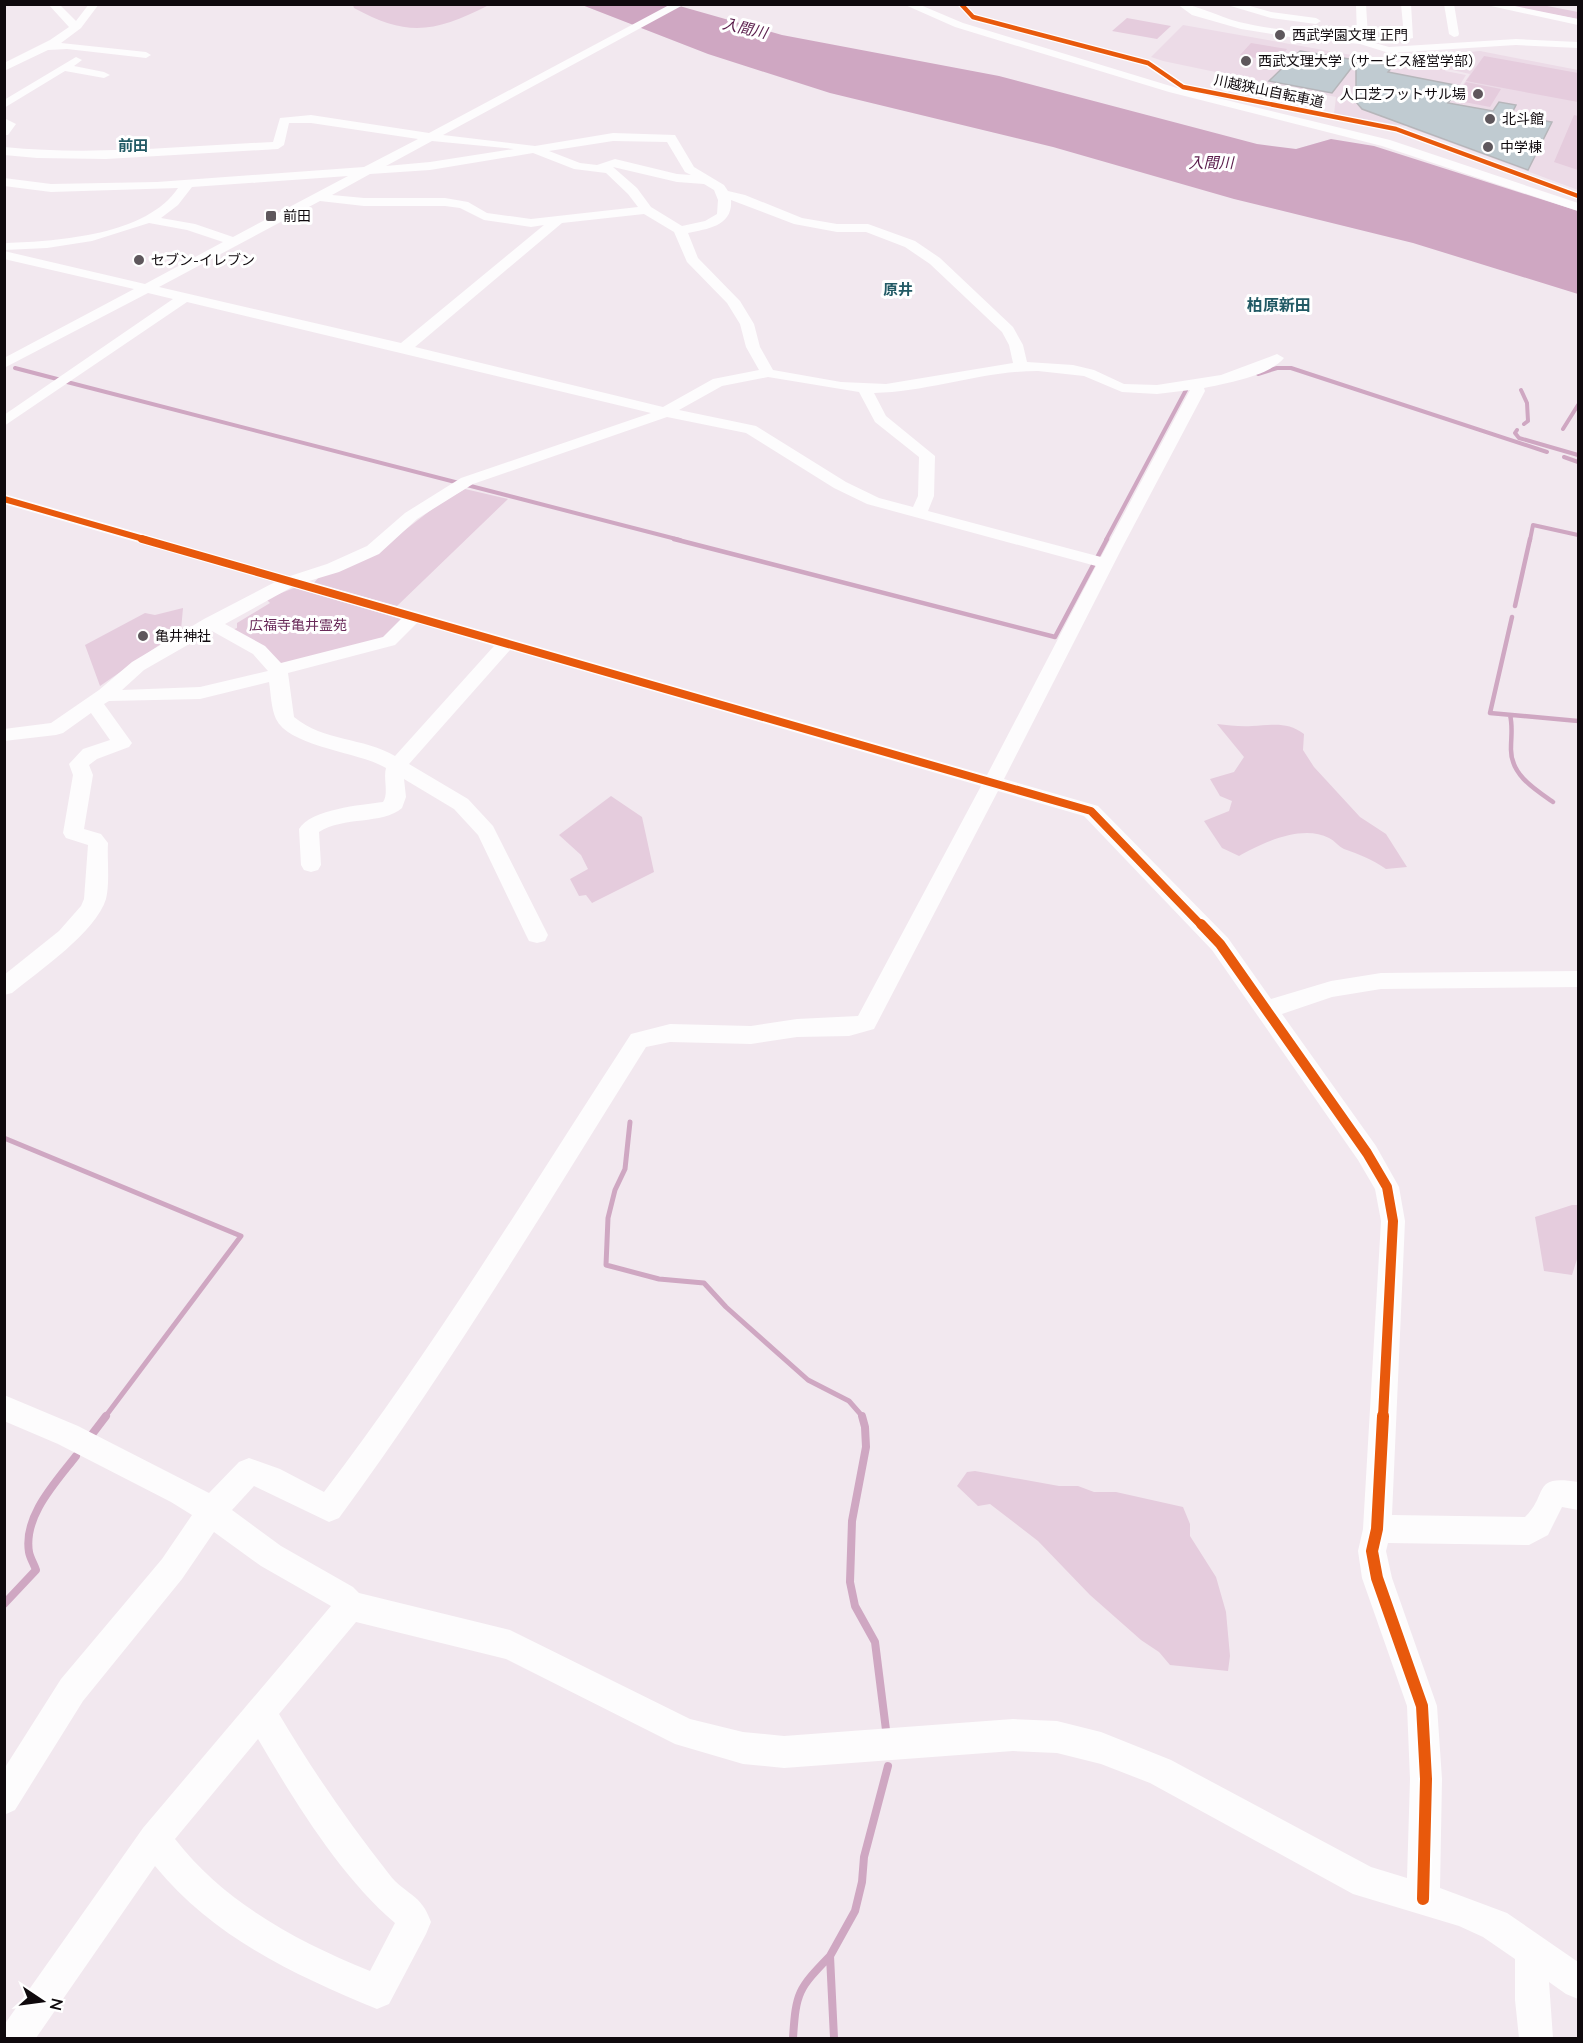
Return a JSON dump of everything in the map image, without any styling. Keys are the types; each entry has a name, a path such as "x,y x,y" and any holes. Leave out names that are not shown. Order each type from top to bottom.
{"street":[{"path":"53,4 75,27"},
{"path":"4,68 63,38 89,14 94,4"},
{"path":"4,364 680,4"},
{"path":"908,4 959,25 1173,90 1386,142 1578,207"},
{"path":"1182,4 1203,15 1232,23 1316,37 1363,41 1415,36 1406,4"},
{"path":"1229,4 1316,17 1316,37"},
{"path":"1361,4 1363,41 1365,44 1389,50 1506,42 1578,45"},
{"path":"1449,4 1448,34 1523,33 1578,36"},
{"path":"1493,8 1578,22"},
{"path":"40,49 67,46 146,55"},
{"path":"4,105 76,60 40,49"},
{"path":"4,57 16,62"},
{"path":"65,68 104,75"},
{"path":"4,151 31,154 129,154 278,145 284,120 323,120 535,149 564,162 616,174 633,191 646,210 680,230 692,259 733,301 747,324 753,347 768,373"},
{"path":"4,121 10,124 4,132"},
{"path":"4,182 51,188 129,188 430,166 613,137 671,138 683,162 720,188 726,212 724,216 707,225 680,230"},
{"path":"51,188 78,154"},
{"path":"595,168 615,163 677,178 706,180"},
{"path":"4,247 60,244 110,232 147,219 170,206 188,183"},
{"path":"4,197 19,185"},
{"path":"723,194 741,198 799,221 837,228 868,228 881,231 926,253 1008,330 1017,345 1021,367"},
{"path":"320,197 364,202 445,202 463,205 484,216 531,223 646,210"},
{"path":"147,219 190,227 235,242"},
{"path":"404,349 558,220"},
{"path":"4,255 666,412 751,429 860,496 1098,561"},
{"path":"4,422 183,298"},
{"path":"4,735 56,729 98,700 138,666 210,623 291,581 333,568 373,550 411,516 464,484 666,412 681,401 718,382 768,373 864,388 924,383 1004,367 1021,367 1081,371 1124,389 1140,390 1196,385 1242,373 1276,358"},
{"path":"4,1799 72,1690 172,1569 211,1512 249,1471 262,1474 315,1504 329,1508 371,1452 472,1301 627,1055 639,1040 670,1033 751,1035 797,1028 849,1027 866,1023 993,783 1098,561 1198,391 1196,385"},
{"path":"864,388 880,419 927,456 926,496 919,512"},
{"path":"4,499 1091,811 1220,944 1373,1161 1387,1187 1392,1204 1377,1528 1372,1551 1377,1578 1422,1706 1426,1779 1423,1899"},
{"path":"98,700 114,696 200,693 389,641 413,617"},
{"path":"210,623 259,650 278,672 282,708 286,720 293,726 322,741 369,752 397,765 461,804 476,818 486,831 537,935"},
{"path":"311,865 309,829 332,819 389,808 397,797 392,774 397,765 506,644"},
{"path":"4,987 67,937 95,898 98,843 94,839 73,833 82,775 79,764 90,754 122,743 100,710 98,700"},
{"path":"1265,1008 1278,1007 1331,989 1374,982 1512,978 1578,979"},
{"path":"4,1408 68,1435 181,1492 271,1556 343,1597 350,1606 510,1645 686,1733 743,1748 784,1752 1013,1735 1058,1737 1101,1748 1160,1771 1365,1882 1423,1899 1496,1925 1578,1982"},
{"path":"1377,1528 1529,1532 1538,1525 1553,1496 1557,1493 1578,1496"},
{"path":"16,2038 154,1839 350,1606"},
{"path":"154,1839 166,1856 192,1881 268,1942 377,1992 414,1922 412,1916 380,1889 304,1786 260,1712"},
{"path":"1532,1949 1536,2038"}],"shaded area":[{"path":"1183,25 1408,65 1413,56 1456,53 1445,71 1466,75 1453,96 1435,115 1404,126 1334,114 1336,97 1151,57"},
{"path":"1480,51 1578,70 1578,190 1407,127 1437,116 1456,96 1470,74 1448,69 1459,53"}],"green space":[{"path":"353,4 489,5 453,21 422,28 391,24 373,18 354,8"},
{"path":"1505,5 1542,5 1578,12 1578,19"},
{"path":"1127,18 1171,26 1157,39 1112,31"},
{"path":"1251,43 1287,49 1277,62 1240,55"},
{"path":"1484,56 1578,73 1578,102 1466,81"},
{"name":"人口芝フットサル場","path":"1466,82 1501,89 1490,107 1454,100"},
{"path":"1574,115 1578,116 1578,170 1554,162"},
{"path":"465,489 508,499 397,606 314,583 318,578 396,537 440,503"},
{"name":"広福寺亀井霊苑","path":"294,588 405,620 390,639 281,667 232,630 237,628 237,623 270,603 266,599"},
{"path":"183,608 181,630 100,686 85,645 145,613 155,615"},
{"path":"1217,724 1279,725 1292,727 1304,734 1303,750 1314,767 1360,817 1386,834 1407,867 1386,869 1318,834 1295,834 1282,837 1239,856 1222,848 1204,821 1229,811 1232,801 1220,796 1210,779 1234,772 1244,757"},
{"path":"611,796 642,817 654,872 592,903 586,895 579,896 570,879 588,869 581,855 559,835"},
{"path":"1578,1205 1578,1256 1572,1275 1544,1271 1535,1217"},
{"path":"975,1471 1059,1486 1078,1486 1094,1492 1116,1492 1183,1507 1190,1524 1190,1536 1216,1577 1226,1612 1230,1656 1228,1671 1170,1665 1159,1652 1141,1640 1090,1595 1038,1541 990,1504 978,1506 957,1486 967,1472"}],"water":[{"name":"入間川","path":"582,5 676,5 782,35 999,76 1257,144 1296,149 1331,139 1374,146 1578,211 1578,294 1413,243 1234,199 1053,147 830,93 708,54"}],"building":[{"path":"1300,51 1393,66 1388,72 1460,86 1448,103 1493,111 1499,102 1516,105 1511,115 1552,122 1528,170 1362,109 1356,102 1356,62 1332,93 1269,81"}],"waterway":[{"path":"15,368 61,380"},
{"path":"1258,374 1277,368 1291,368 1547,452"},
{"path":"67,382 680,540"},
{"path":"1106,540 1186,390"},
{"path":"1521,390 1527,403 1528,421 1524,424"},
{"path":"1563,429 1578,405"},
{"path":"1517,430 1515,433 1519,438 1578,455"},
{"path":"1564,457 1578,462"},
{"path":"1530,540 1533,525 1578,535"},
{"path":"674,539 1055,637 1107,539"},
{"path":"1515,606 1530,539"},
{"path":"1512,617 1490,713 1578,721"},
{"path":"1510,715 1514,766 1524,780 1553,802"},
{"path":"630,1122 625,1169 615,1190 608,1218 606,1265 659,1279 704,1283 726,1307 808,1380 849,1401 863,1417"},
{"path":"4,1138 241,1236 105,1417"},
{"path":"93,1433 106,1416"},
{"path":"862,1416 866,1447 852,1521 850,1582 855,1606 875,1642 886,1730"},
{"path":"4,1604 36,1570 29,1552 28,1539 31,1525 43,1500 76,1456"},
{"path":"830,1956 855,1911 862,1882 864,1857 888,1766"},
{"path":"793,2038 796,2010 801,1992 811,1976 830,1956"},
{"path":"830,1956 834,2038"}],"cycle path":[{"name":"川越狭山自転車道","path":"961,4 973,17 1148,63 1183,87 1396,129 1578,196"},
{"path":"4,499 1091,811 1220,944 1367,1153 1387,1187 1393,1221 1377,1529 1372,1551 1377,1578 1422,1706 1426,1779 1423,1899"}],"place":[{"name":"西武学園文理 正門","path":"1280,35"},
{"name":"西武文理大学（サービス経営学部）","path":"1246,61"},
{"name":"人口芝フットサル場","path":"1478,94"},
{"name":"北斗館","path":"1490,119"},
{"name":"中学棟","path":"1488,147"},
{"name":"前田","path":"271,216"},
{"name":"セブン-イレブン","path":"139,260"},
{"name":"亀井神社","path":"143,636"}],"district":[{"name":"前田","path":"133,145"},
{"name":"原井","path":"898,289"},
{"name":"柏原新田","path":"1279,305"}]}
